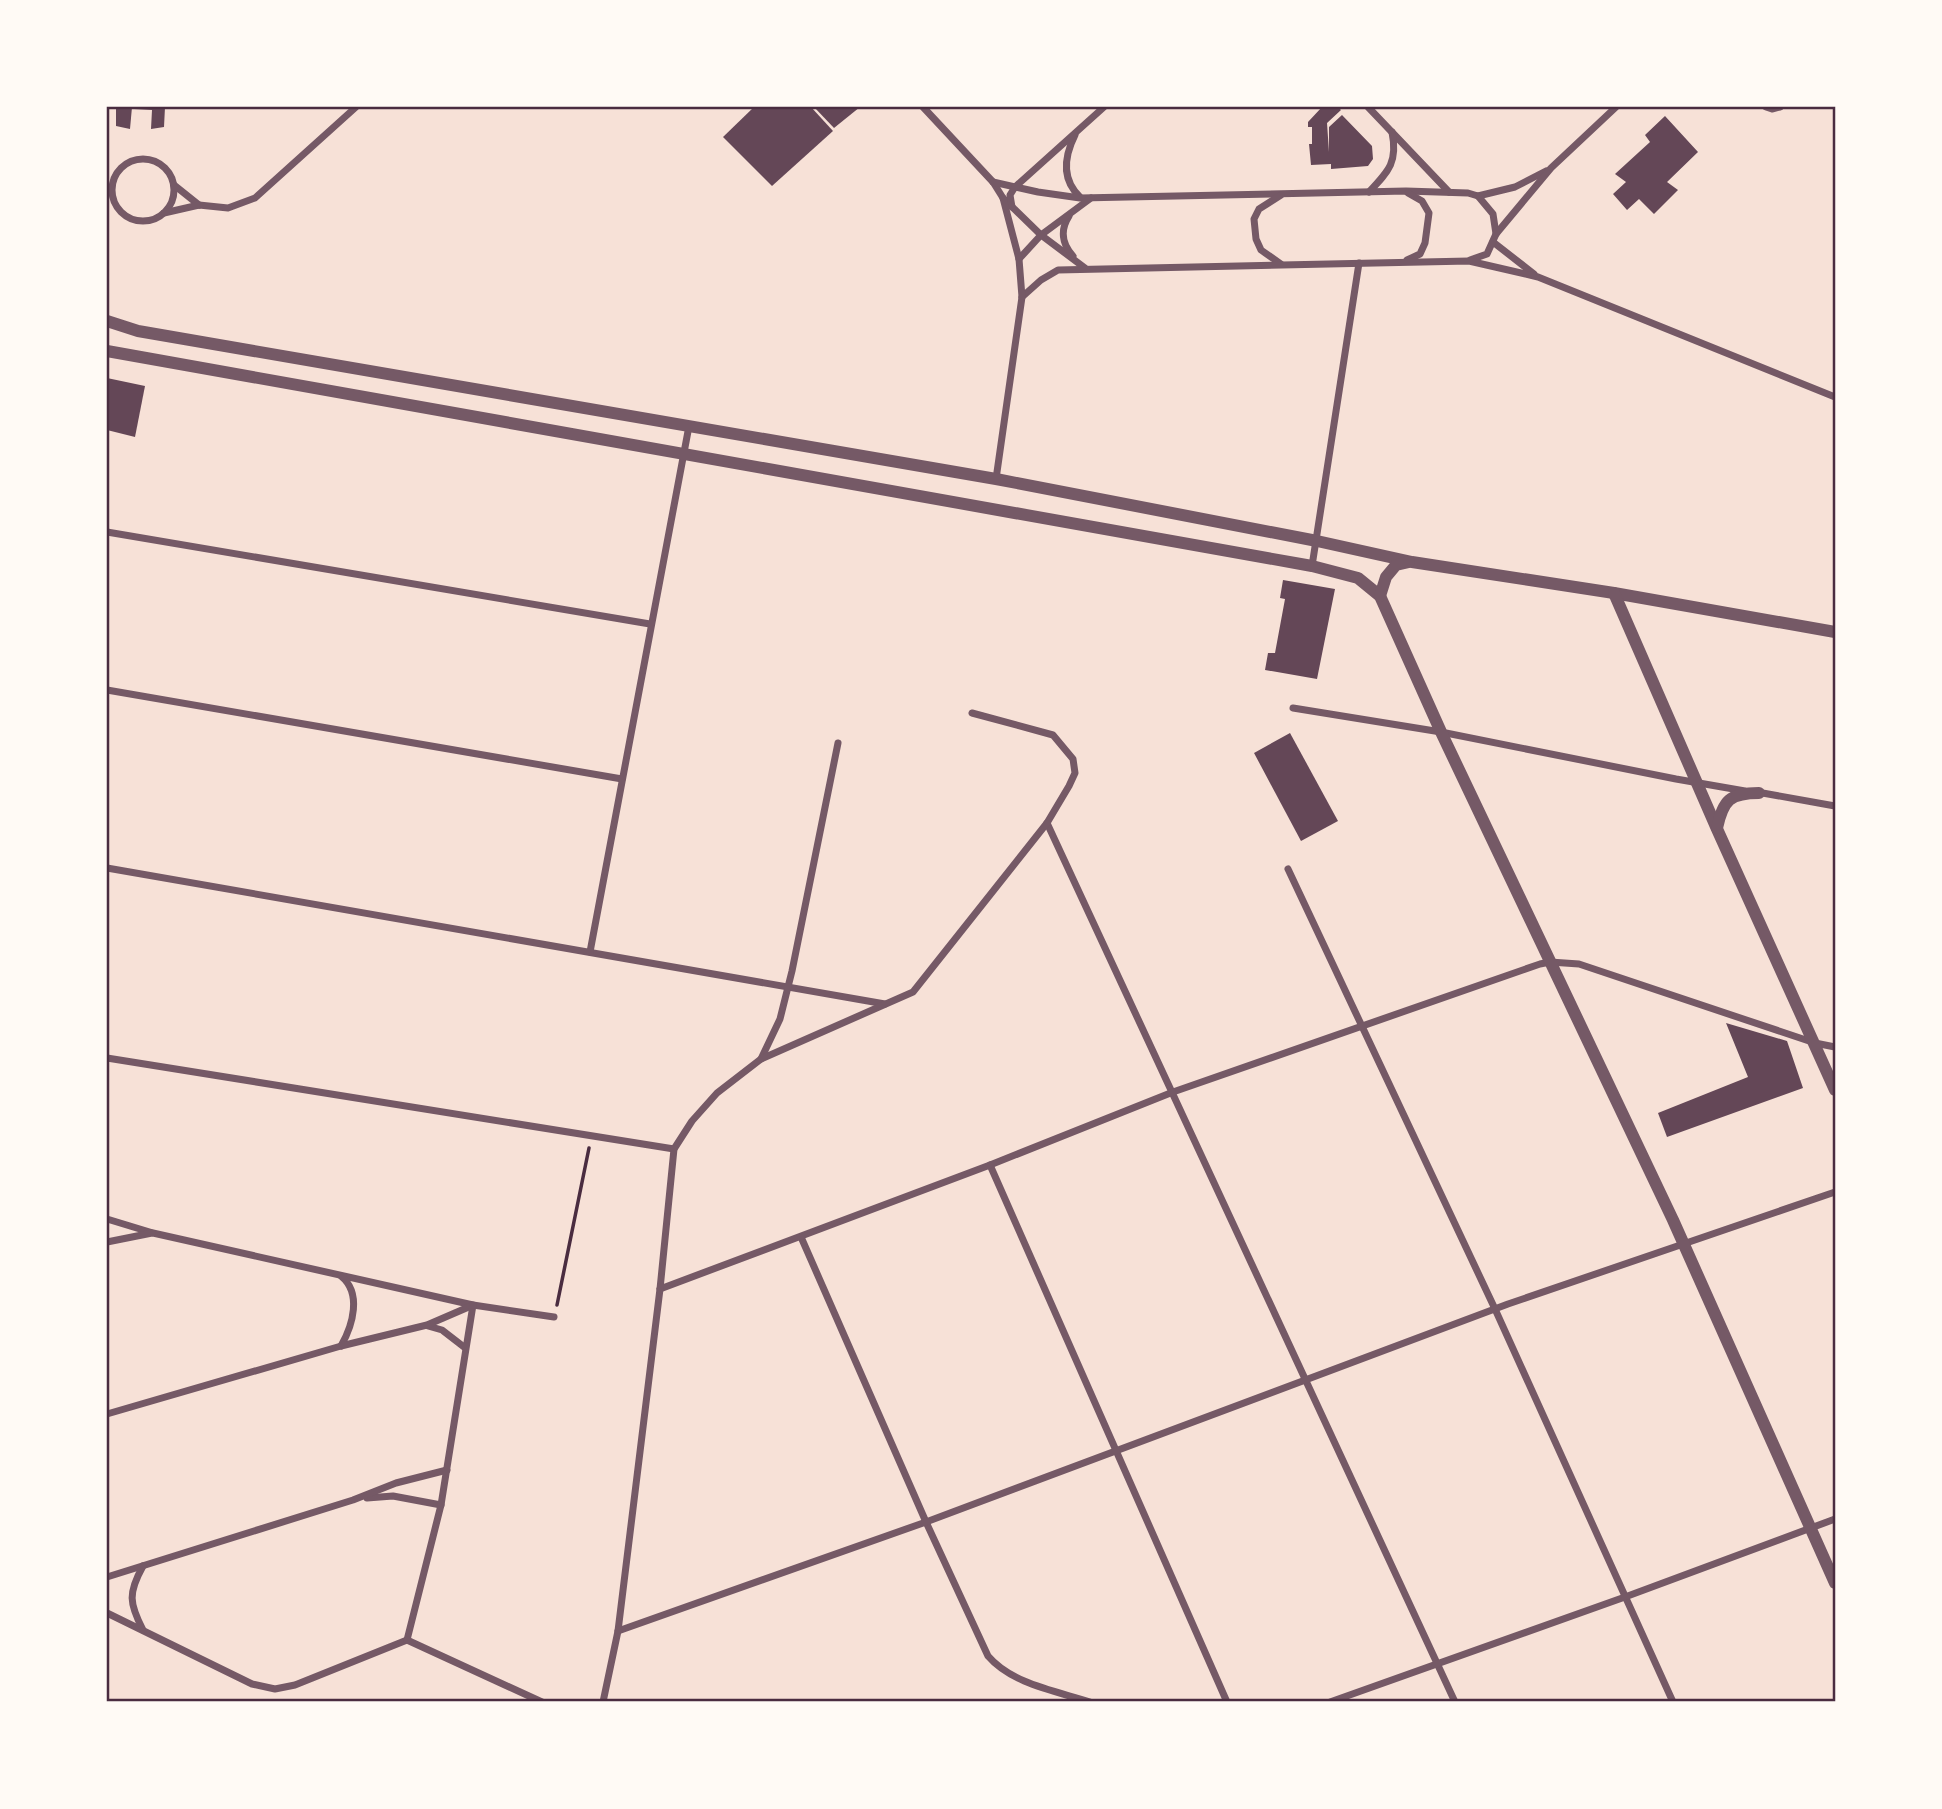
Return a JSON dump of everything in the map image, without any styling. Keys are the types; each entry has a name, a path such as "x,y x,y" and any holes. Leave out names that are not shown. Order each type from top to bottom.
{"street":[{"path":"164,213 170,205 174,185 171,175 164,167 146,159 126,164 114,180 114,200 126,216 146,221 164,213 199,205 228,208 255,198 356,107"},
{"path":"923,107 993,182 1003,198 1041,235 1086,268"},
{"path":"1013,207 1010,195 1015,187 1104,107"},
{"path":"1368,107 1449,192"},
{"path":"1469,261 1487,254 1494,238 1551,168 1616,107"},
{"path":"1079,128 1070,146 1065,171 1073,190 1080,198"},
{"path":"1369,192 1382,179 1392,161 1396,150 1392,132"},
{"path":"993,182 1080,198 1406,191 1468,193 1478,196 1515,187 1551,168"},
{"path":"174,185 199,205"},
{"path":"1404,262 1420,254 1425,243 1429,213 1422,201 1406,191"},
{"path":"1281,195 1259,209 1254,219 1256,239 1261,250 1283,265"},
{"path":"1478,196 1493,214 1494,238 1538,277"},
{"path":"1019,259 1041,235 1091,197"},
{"path":"996,480 1021,297 1019,259 1003,198"},
{"path":"1071,212 1063,225 1063,238 1069,252 1086,268"},
{"path":"1021,297 1058,270 1469,261 1538,277 1835,397"},
{"path":"1312,566 1359,263"},
{"path":"107,321 138,331 996,480 1317,541 1412,562 1614,593 1835,632"},
{"path":"107,351 1312,566 1358,578 1380,596 1441,732 1683,1245 1835,1583"},
{"path":"590,952 689,426"},
{"path":"107,532 650,624"},
{"path":"1380,596 1386,577 1396,565 1412,562"},
{"path":"1614,593 1835,1090"},
{"path":"107,690 622,779"},
{"path":"1293,708 1441,732 1697,783 1835,806"},
{"path":"603,1702 618,1631 660,1289 674,1149 692,1121 717,1093 761,1059 913,992 1047,823 1069,786 1074,772 1073,759 1053,735 972,713"},
{"path":"761,1059 780,1019 789,987 838,743"},
{"path":"1717,829 1720,813 1733,796 1759,793"},
{"path":"1047,823 1455,1702"},
{"path":"107,868 887,1004"},
{"path":"1288,869 1673,1702"},
{"path":"660,1289 990,1165 1173,1092 1550,962 1579,964 1815,1043 1835,1047"},
{"path":"107,1058 674,1149"},
{"path":"990,1165 1227,1702"},
{"path":"618,1631 926,1522 1494,1310 1835,1192"},
{"path":"107,1219 153,1233 473,1305 554,1317"},
{"path":"107,1242 153,1233"},
{"path":"801,1237 988,1656 999,1668 1012,1675 1090,1702"},
{"path":"341,1275 347,1281 354,1301 349,1329 341,1346"},
{"path":"107,1414 341,1346 427,1325 473,1305"},
{"path":"407,1640 441,1505 464,1347 473,1305"},
{"path":"427,1325 442,1330 464,1347"},
{"path":"107,1577 353,1500 396,1483 447,1470"},
{"path":"353,1500 393,1496 441,1505"},
{"path":"1330,1702 1835,1519"},
{"path":"143,1631 132,1604 134,1583 144,1566"},
{"path":"107,1614 252,1684 275,1689 295,1685 407,1640 510,1690 542,1702"}],"path":[{"path":"554,1317 591,1136"}],"building":[{"path":"116,107 132,107 130,129 116,126"},
{"path":"134,107 165,107 164,127 151,129 152,110"},
{"path":"754,107 811,107 833,131 772,186 723,137"},
{"path":"814,107 860,107 834,128"},
{"path":"1322,107 1338,107 1341,110 1327,123 1329,152 1329,127 1342,115 1372,146 1373,159 1368,166 1331,169 1331,164 1311,165 1309,144 1312,144 1312,127 1308,127 1308,122"},
{"path":"1665,116 1698,152 1667,182 1678,190 1654,214 1639,199 1627,210 1613,194 1626,182 1615,174 1650,142 1645,135"},
{"path":"107,378 145,386 135,437 107,430"},
{"path":"1283,580 1335,589 1317,679 1265,670 1268,653 1275,653 1285,599 1280,598"},
{"path":"1290,733 1338,821 1301,841 1254,753"},
{"path":"1726,1023 1787,1041 1803,1088 1667,1137 1658,1113 1748,1077"}]}
